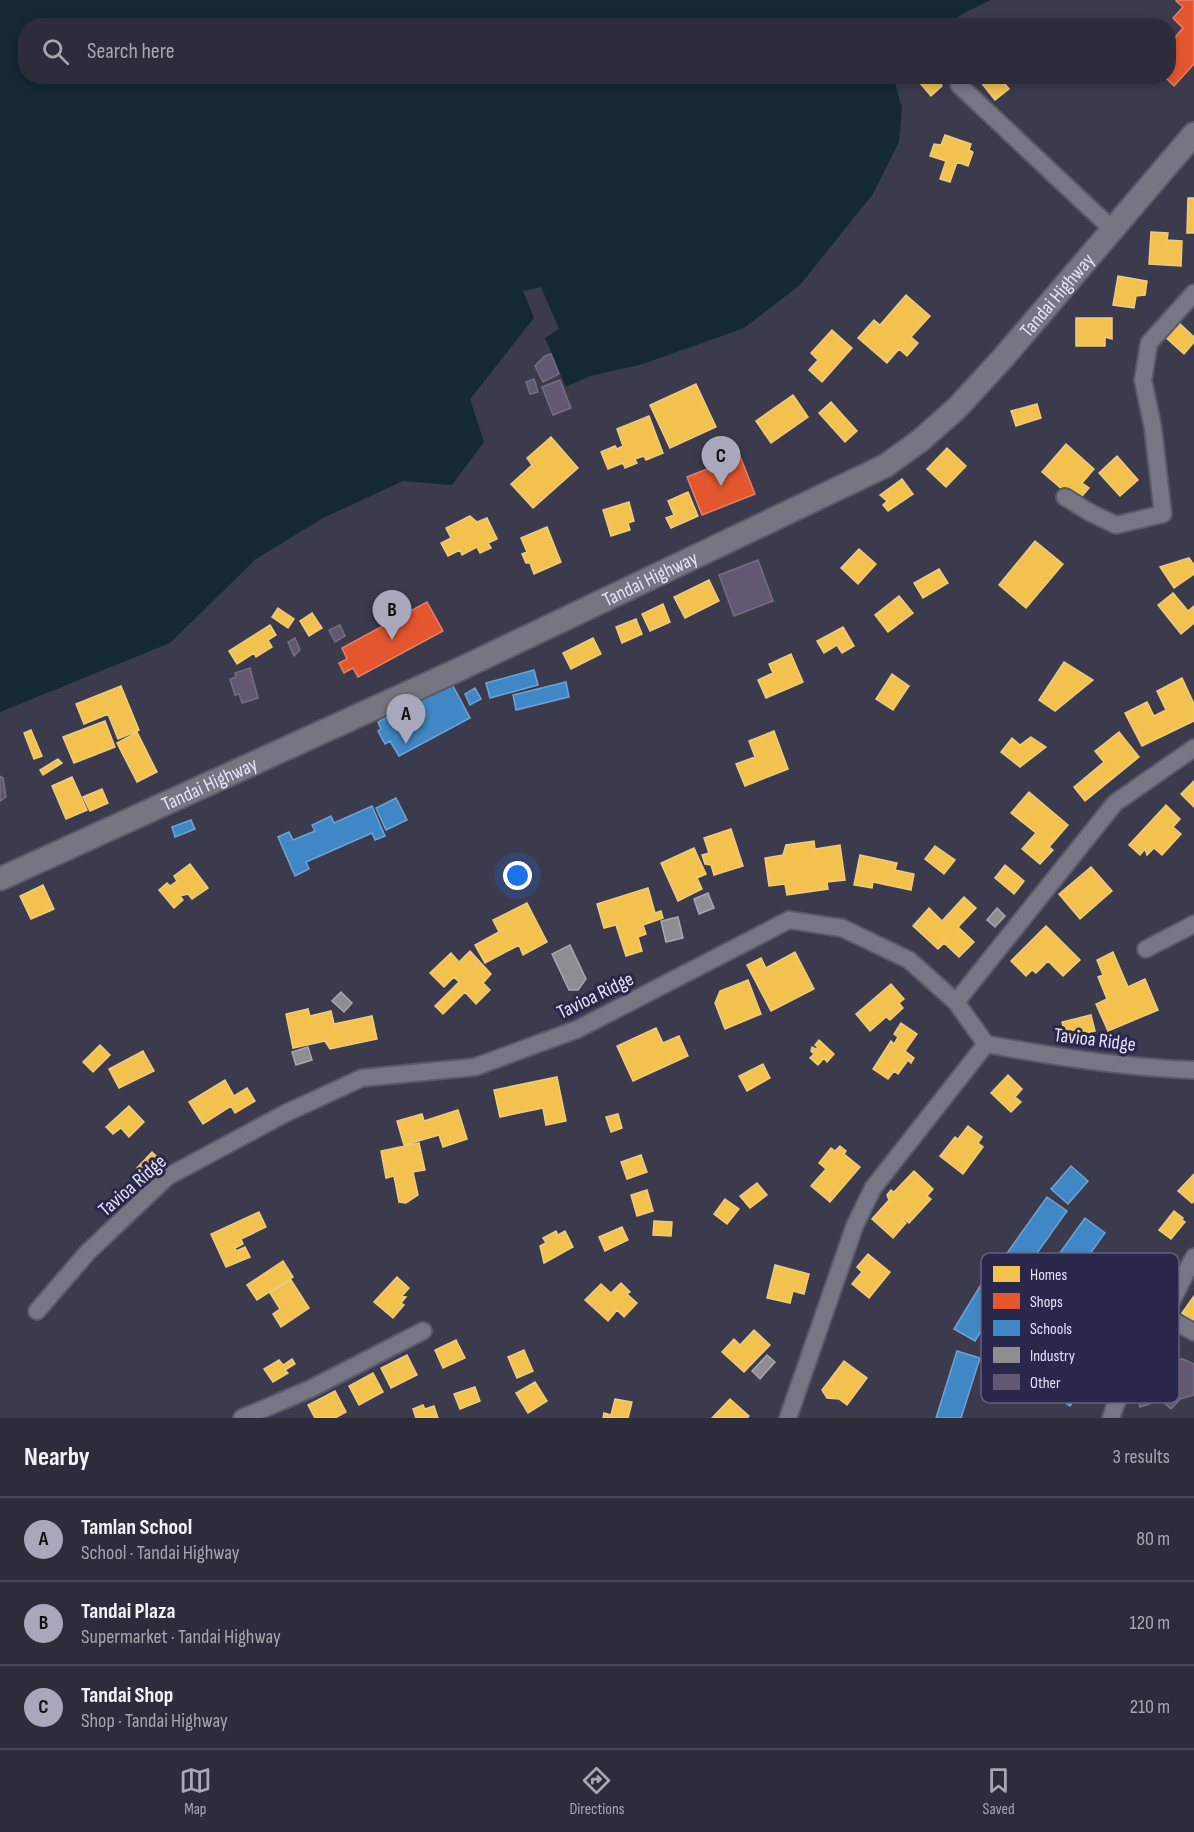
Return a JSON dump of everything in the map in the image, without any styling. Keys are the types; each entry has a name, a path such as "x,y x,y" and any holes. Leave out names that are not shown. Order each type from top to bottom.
{"main road":[{"name":"Tandai Highway","path":"0,879 458,670 885,466 921,440 958,407 1003,358 1194,134"}],"street":[{"path":"959,85 1113,230"},
{"path":"1065,497 1116,525 1162,514 1153,428 1143,380 1149,343 1194,292"},
{"path":"956,1002 1116,803 1194,748"},
{"name":"Tavioa Ridge","path":"37,1311 88,1252 167,1177 285,1113 362,1078 475,1067 578,1029 789,920 842,928 909,960 956,1002 986,1044 1114,1064 1194,1070"},
{"path":"1146,949 1194,924"},
{"path":"788,1418 855,1225 873,1188 986,1044"},
{"path":"1179,1286 1194,1257"},
{"path":"1179,1324 1194,1332"},
{"path":"242,1418 310,1389 423,1331"},
{"path":"1111,1418 1116,1403"}],"water":[{"path":"0,0 991,0 956,18 18,18 18,84 895,84 902,108 899,142 873,194 800,285 744,328 643,364 590,376 566,387 545,338 559,329 541,287 523,291 534,318 470,399 484,442 452,485 403,481 323,518 256,559 170,643 0,712"}],"building: Homes":[{"path":"921,84 940,84 942,86 931,96"},
{"path":"982,84 1005,84 1009,89 995,100"},
{"path":"945,135 971,144 969,150 973,152 968,166 957,162 950,182 940,179 946,161 930,156 934,144 941,145"},
{"path":"1188,198 1194,198 1194,233 1187,233"},
{"path":"1151,232 1168,233 1167,240 1182,241 1181,266 1149,264"},
{"path":"1118,276 1147,281 1145,295 1136,296 1134,308 1113,305"},
{"path":"906,295 930,316 911,337 918,343 907,356 899,349 887,363 858,338 874,320 880,325"},
{"path":"1076,318 1112,318 1112,339 1105,337 1105,346 1076,346"},
{"path":"1177,321 1194,337 1194,342 1184,354 1164,336"},
{"path":"832,330 852,348 822,382 809,370 818,360 811,353"},
{"path":"696,384 716,427 670,448 650,405"},
{"path":"793,395 808,417 771,443 756,421"},
{"path":"831,402 857,431 845,442 819,413"},
{"path":"1037,404 1041,418 1016,426 1011,411"},
{"path":"649,416 663,453 646,460 644,456 635,459 637,463 625,468 623,463 608,469 601,452 615,446 617,449 623,446 617,429"},
{"path":"551,437 578,468 533,508 511,484 532,465 527,458"},
{"path":"1066,444 1094,469 1082,483 1089,488 1077,502 1042,472"},
{"path":"947,448 966,466 946,487 927,469"},
{"path":"1117,456 1138,480 1120,496 1099,473"},
{"path":"902,479 913,494 888,511 883,505 887,501 880,495"},
{"path":"688,492 698,516 671,528 666,518 674,515 668,501"},
{"path":"629,502 634,521 628,523 630,530 611,536 603,510"},
{"path":"470,516 477,522 487,518 497,539 488,543 491,548 480,553 477,547 462,555 460,550 448,556 441,543 451,538 446,528"},
{"path":"547,527 561,562 534,574 530,563 526,563 522,554 527,552 521,538"},
{"path":"1035,541 1063,564 1026,608 999,585"},
{"path":"859,549 876,564 858,584 841,568"},
{"path":"1189,558 1194,565 1194,574 1174,588 1160,567"},
{"path":"939,569 948,583 923,598 914,583"},
{"path":"709,580 719,601 685,618 674,597"},
{"path":"1173,593 1188,611 1194,606 1194,623 1181,634 1158,605"},
{"path":"899,596 913,613 888,632 875,615"},
{"path":"663,604 670,622 650,631 642,614"},
{"path":"278,608 294,619 288,628 272,617"},
{"path":"312,613 322,628 309,636 300,621"},
{"path":"636,619 642,634 622,643 616,627"},
{"path":"270,625 276,635 268,640 272,647 256,657 254,653 237,664 229,651"},
{"path":"843,627 854,646 842,653 837,645 824,653 817,641"},
{"path":"593,638 601,654 571,669 563,653"},
{"path":"791,654 803,682 766,698 758,680 773,673 769,664"},
{"path":"1064,662 1093,680 1055,711 1039,700"},
{"path":"892,674 909,686 893,710 876,699"},
{"path":"1182,678 1194,704 1194,721 1142,746 1125,713 1147,702 1154,716 1166,710 1157,691"},
{"path":"121,686 139,730 118,739 108,714 84,724 76,704"},
{"path":"105,721 115,747 74,763 63,737"},
{"path":"31,730 42,756 34,759 24,733"},
{"path":"774,731 788,769 745,786 736,764 755,757 749,741"},
{"path":"137,732 157,772 137,782 117,743"},
{"path":"1119,732 1139,757 1085,801 1074,787 1104,762 1095,751"},
{"path":"1031,737 1046,747 1020,767 1001,752 1012,738 1020,745"},
{"path":"58,759 62,763 43,775 40,770"},
{"path":"72,777 87,810 66,819 52,786"},
{"path":"1194,781 1194,807 1181,794"},
{"path":"102,789 108,803 90,811 83,797"},
{"path":"1029,792 1068,825 1049,847 1053,850 1040,864 1022,849 1036,833 1011,813"},
{"path":"1166,805 1180,819 1173,827 1181,834 1162,855 1154,848 1147,855 1145,849 1140,855 1129,845"},
{"path":"731,829 743,866 714,875 711,865 705,864 702,855 709,853 704,838"},
{"path":"814,841 815,849 840,845 845,880 827,882 828,889 787,895 785,884 769,886 765,858 783,855 786,845"},
{"path":"935,846 955,860 944,874 925,859"},
{"path":"694,848 706,874 697,878 702,889 678,901 661,863"},
{"path":"860,855 897,863 895,870 914,874 911,890 873,882 872,888 854,885"},
{"path":"190,864 208,888 192,899 188,894 180,896 183,900 174,908 159,890 167,883 170,886 177,881 174,876"},
{"path":"1005,865 1024,881 1014,894 995,878"},
{"path":"1091,867 1112,891 1080,919 1059,894"},
{"path":"43,885 54,909 31,919 20,896"},
{"path":"648,888 655,913 661,911 663,918 643,925 646,934 638,937 642,951 626,956 616,925 604,928 597,904"},
{"path":"964,897 976,908 958,927 974,942 959,957 944,943 938,949 913,926 929,908 942,921"},
{"path":"527,903 547,942 523,955 519,945 485,963 475,945 499,932 493,920"},
{"path":"1046,926 1080,960 1063,976 1048,961 1036,973 1032,970 1026,976 1011,961"},
{"path":"470,951 491,974 483,983 490,990 476,1004 465,992 443,1014 435,1006 459,982 454,977 444,987 430,973 451,953 459,962"},
{"path":"795,952 814,989 771,1011 747,965 761,958 766,968"},
{"path":"1113,952 1128,987 1145,979 1158,1010 1108,1031 1096,1004 1107,999 1098,977 1103,975 1097,960"},
{"path":"748,980 761,1014 725,1029 715,1003 720,991"},
{"path":"891,984 904,999 899,1003 903,1008 890,1020 886,1017 870,1031 856,1014"},
{"path":"308,1009 310,1016 331,1011 334,1024 372,1016 377,1039 330,1049 325,1041 293,1048 286,1014"},
{"path":"1091,1015 1095,1031 1066,1038 1062,1022"},
{"path":"901,1023 917,1034 905,1051 914,1058 911,1063 908,1060 898,1074 894,1071 888,1079 873,1069 891,1041 894,1044 898,1037 894,1034"},
{"path":"656,1028 663,1043 679,1036 688,1056 633,1081 617,1046"},
{"path":"819,1040 834,1054 827,1062 824,1058 818,1065 810,1058 814,1054 811,1051 812,1047 816,1049 818,1047 815,1045"},
{"path":"100,1045 110,1055 93,1072 83,1062"},
{"path":"143,1051 154,1071 119,1088 109,1069"},
{"path":"763,1064 770,1078 747,1091 739,1076"},
{"path":"1008,1075 1022,1089 1015,1097 1021,1102 1011,1112 991,1093"},
{"path":"557,1077 566,1121 546,1125 543,1108 500,1117 494,1090"},
{"path":"225,1080 234,1096 247,1088 255,1101 235,1113 231,1106 203,1124 189,1102"},
{"path":"129,1106 144,1122 129,1137 121,1128 113,1134 106,1127"},
{"path":"458,1110 467,1139 443,1147 439,1135 404,1145 397,1121 422,1114 424,1121"},
{"path":"618,1114 622,1128 611,1132 606,1117"},
{"path":"968,1126 982,1137 978,1143 983,1147 963,1174 940,1156 955,1137 958,1139"},
{"path":"419,1143 425,1170 413,1172 418,1195 406,1203 399,1202 394,1176 386,1178 381,1151"},
{"path":"840,1146 846,1151 844,1154 860,1167 830,1202 811,1186 826,1169 819,1163 831,1148 835,1151"},
{"path":"152,1152 163,1163 148,1179 137,1168"},
{"path":"641,1155 647,1172 627,1179 621,1162"},
{"path":"914,1171 933,1189 927,1196 931,1199 909,1223 903,1220 906,1223 893,1238 872,1219 889,1200 887,1195 891,1190 894,1192"},
{"path":"1194,1174 1194,1201 1192,1203 1178,1191"},
{"path":"757,1183 767,1195 750,1208 740,1196"},
{"path":"647,1190 653,1211 637,1216 631,1195"},
{"path":"725,1199 739,1209 727,1224 714,1214"},
{"path":"1174,1211 1185,1222 1171,1239 1159,1230"},
{"path":"259,1212 266,1227 241,1239 243,1244 235,1248 236,1251 245,1247 250,1257 226,1267 211,1234"},
{"path":"654,1221 672,1222 671,1236 653,1235"},
{"path":"622,1227 628,1240 605,1251 599,1237"},
{"path":"556,1231 558,1235 565,1231 573,1247 544,1263 540,1246 546,1243 543,1238"},
{"path":"868,1254 890,1272 869,1298 852,1284 862,1272 857,1267"},
{"path":"283,1261 293,1277 257,1300 247,1285"},
{"path":"775,1265 809,1274 804,1294 793,1291 790,1303 767,1298"},
{"path":"397,1277 409,1288 402,1296 406,1297 401,1303 404,1305 393,1318 374,1302"},
{"path":"291,1280 309,1308 281,1327 273,1314 280,1309 270,1293"},
{"path":"621,1283 630,1292 627,1294 637,1303 624,1317 617,1310 608,1321 585,1300 601,1284 611,1293"},
{"path":"1194,1296 1194,1321 1182,1313"},
{"path":"754,1330 770,1345 744,1372 722,1352 734,1339 740,1345"},
{"path":"456,1340 465,1358 443,1368 435,1350"},
{"path":"524,1350 533,1371 517,1378 508,1357"},
{"path":"407,1355 417,1375 391,1388 381,1368"},
{"path":"292,1359 295,1364 285,1370 288,1373 273,1382 264,1369 279,1360 283,1365"},
{"path":"844,1361 867,1378 847,1405 839,1399 827,1398 822,1390"},
{"path":"373,1373 383,1392 359,1405 349,1386"},
{"path":"535,1382 547,1401 528,1413 516,1393"},
{"path":"475,1387 480,1401 460,1409 454,1394"},
{"path":"335,1391 346,1412 335,1418 315,1418 308,1405"},
{"path":"615,1399 632,1402 628,1418 603,1418 604,1413 611,1415"},
{"path":"730,1399 749,1416 747,1418 712,1418"},
{"path":"423,1405 425,1409 434,1406 438,1418 416,1418 413,1409"}],"building: Shops":[{"path":"1194,0 1194,64 1176,84 1176,36 1183,28 1176,18 1173,18 1183,7 1176,1"},
{"path":"740,456 755,494 702,515 687,477"},
{"path":"427,602 443,631 358,677 353,668 344,673 339,663 347,659 342,648"}],"building: Schools":[{"path":"534,670 538,685 490,698 486,683"},
{"path":"451,682 470,718 399,756 390,741 385,744 378,731 381,729 378,722"},
{"path":"566,682 569,697 516,710 513,695"},
{"path":"475,688 481,699 470,705 465,694"},
{"path":"396,798 407,820 386,830 376,808"},
{"path":"372,806 385,836 375,840 372,833 306,862 309,869 295,876 278,837 289,832 293,840 315,831 312,825 331,816 334,823"},
{"path":"191,820 195,829 175,837 172,827"},
{"path":"1071,1166 1088,1181 1068,1204 1051,1189"},
{"path":"1047,1197 1067,1211 1037,1253 1007,1253"},
{"path":"1085,1218 1105,1233 1091,1253 1060,1253"},
{"path":"981,1285 981,1331 975,1341 954,1329"},
{"path":"957,1351 980,1358 961,1418 936,1418"}],"building: Industry":[{"path":"708,893 714,908 699,914 694,899"},
{"path":"997,908 1005,916 995,927 987,920"},
{"path":"678,917 683,938 666,942 661,921"},
{"path":"570,945 586,979 578,990 569,990 552,954"},
{"path":"341,992 352,1003 344,1012 332,1001"},
{"path":"308,1047 312,1060 296,1065 292,1052"},
{"path":"767,1355 775,1362 760,1379 752,1371"}],"building: Other":[{"path":"551,354 559,374 543,382 535,366 545,356"},
{"path":"534,379 538,392 530,394 526,382"},
{"path":"560,380 571,408 553,415 542,387"},
{"path":"758,560 773,601 734,616 719,575"},
{"path":"340,625 345,636 335,642 329,630"},
{"path":"295,638 300,650 294,656 288,642"},
{"path":"250,668 258,698 242,703 239,694 235,695 230,679 236,677 235,673"},
{"path":"0,776 3,778 6,797 0,801"},
{"path":"1179,1359 1194,1364 1194,1395 1179,1400"},
{"path":"1139,1403 1152,1403 1140,1407"},
{"path":"1164,1403 1176,1403 1171,1409"}],"place":[{"name":"Tandai Shop","path":"721,486"},
{"name":"Tandai Plaza","path":"392,640"},
{"name":"Tamlan School","path":"406,744"}]}
